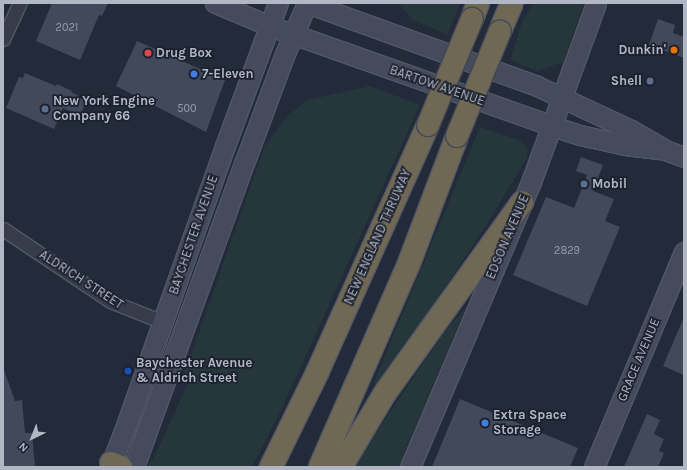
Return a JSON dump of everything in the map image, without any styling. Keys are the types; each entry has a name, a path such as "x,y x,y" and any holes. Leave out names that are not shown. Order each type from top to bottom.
{"highway":[{"path":"320,467 408,266 457,136 512,3"},
{"name":"NEW ENGLAND THRUWAY","path":"270,467 317,372 428,126 475,11"},
{"path":"341,467 385,393 522,202"},
{"path":"281,467 317,372"}],"main road":[{"name":"BARTOW AVENUE","path":"215,3 294,35 552,126 580,135 625,145 664,150 684,157"},
{"name":"BAYCHESTER AVENUE","path":"114,466 225,146 278,3"},
{"name":"BARTOW AVENUE","path":"307,3 537,86 632,130 664,150"},
{"name":"BAYCHESTER AVENUE","path":"134,467 245,161 307,3"},
{"name":"EDSON AVENUE","path":"410,467 522,202 552,126 596,3"},
{"name":"GRACE AVENUE","path":"594,467 684,252"}],"street":[{"path":"3,39 20,3"},
{"name":"ALDRICH STREET","path":"3,229 110,302 163,322"}],"shaded area":[{"path":"398,3 460,3 448,35 411,19"},
{"path":"533,3 584,3 563,62 537,71 510,60 522,22"},
{"path":"370,86 420,105 282,408 252,467 148,467 148,464 154,458 189,381 184,375 265,145 288,115 308,100"},
{"path":"480,127 521,141 528,149 527,158 485,227 379,387 374,382"},
{"path":"466,307 398,467 355,467 443,334"}],"building":[{"path":"52,3 108,3 102,16 99,15 80,60 36,41"},
{"path":"658,19 675,25 673,33 684,37 684,58 649,45"},
{"path":"137,41 225,80 206,132 116,86"},
{"path":"25,73 56,86 57,84 87,100 80,116 63,108 54,129 6,108 19,77 23,78"},
{"path":"581,157 603,165 593,191 614,199 605,221 620,227 587,306 513,275 546,197 574,208 587,175 576,171"},
{"path":"684,317 684,375 663,366"},
{"path":"4,370 15,401 22,400 25,433 32,433 35,467 3,467"},
{"name":"Extra Space Storage","path":"460,399 578,448 570,467 432,467"},
{"path":"647,414 660,420 654,434 664,439 659,451 664,453 658,467 624,467"}],"place":[{"name":"Dunkin'","path":"674,50"},
{"name":"Drug Box","path":"148,53"},
{"name":"7-Eleven","path":"194,74"},
{"name":"Shell","path":"650,81"},
{"name":"New York Engine Company 66","path":"45,109"},
{"name":"Mobil","path":"584,184"},
{"name":"Baychester Avenue & Aldrich Street","path":"128,371"},
{"name":"Extra Space Storage","path":"485,423"}]}
